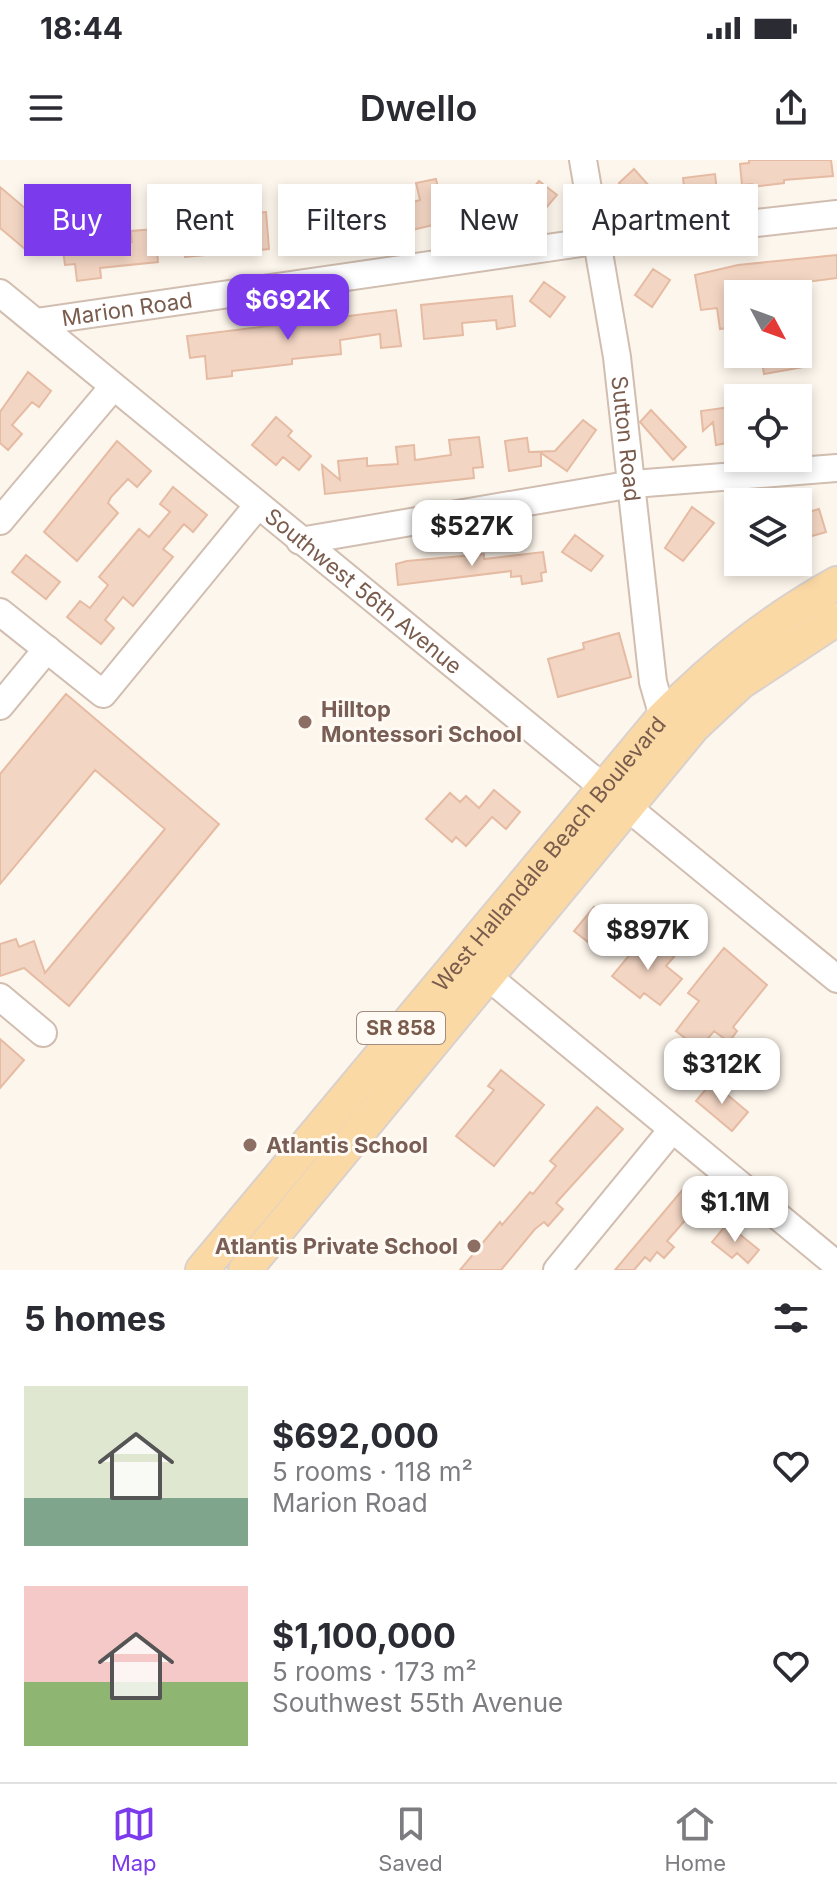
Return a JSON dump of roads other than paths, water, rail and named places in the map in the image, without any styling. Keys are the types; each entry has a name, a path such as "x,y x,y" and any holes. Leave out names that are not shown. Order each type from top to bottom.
{"main road":[{"name":"West Hallandale Beach Boulevard","path":"202,1270 663,717 719,661 782,614 837,583"},
{"name":"West Hallandale Beach Boulevard","path":"245,1270 694,726 740,683 837,619"}],"street":[{"name":"Sutton Road","path":"583,160 587,184"},
{"name":"Marion Road","path":"758,223 837,214"},
{"name":"Marion Road","path":"36,322 563,246"},
{"name":"Sutton Road","path":"598,256 617,357 653,682 663,717"},
{"name":"Southwest 56th Avenue","path":"0,293 837,979"},
{"path":"0,521 113,387"},
{"path":"300,541 633,484 837,468"},
{"path":"0,612 103,694 258,505"},
{"path":"0,706 47,649"},
{"path":"486,975 671,1131 837,1265"},
{"path":"0,997 43,1033"},
{"path":"557,1270 671,1131"}],"place":[{"name":"Hilltop Montessori School","path":"305,722"},
{"name":"Atlantis School","path":"250,1145"},
{"name":"Atlantis Private School","path":"474,1246"}]}
